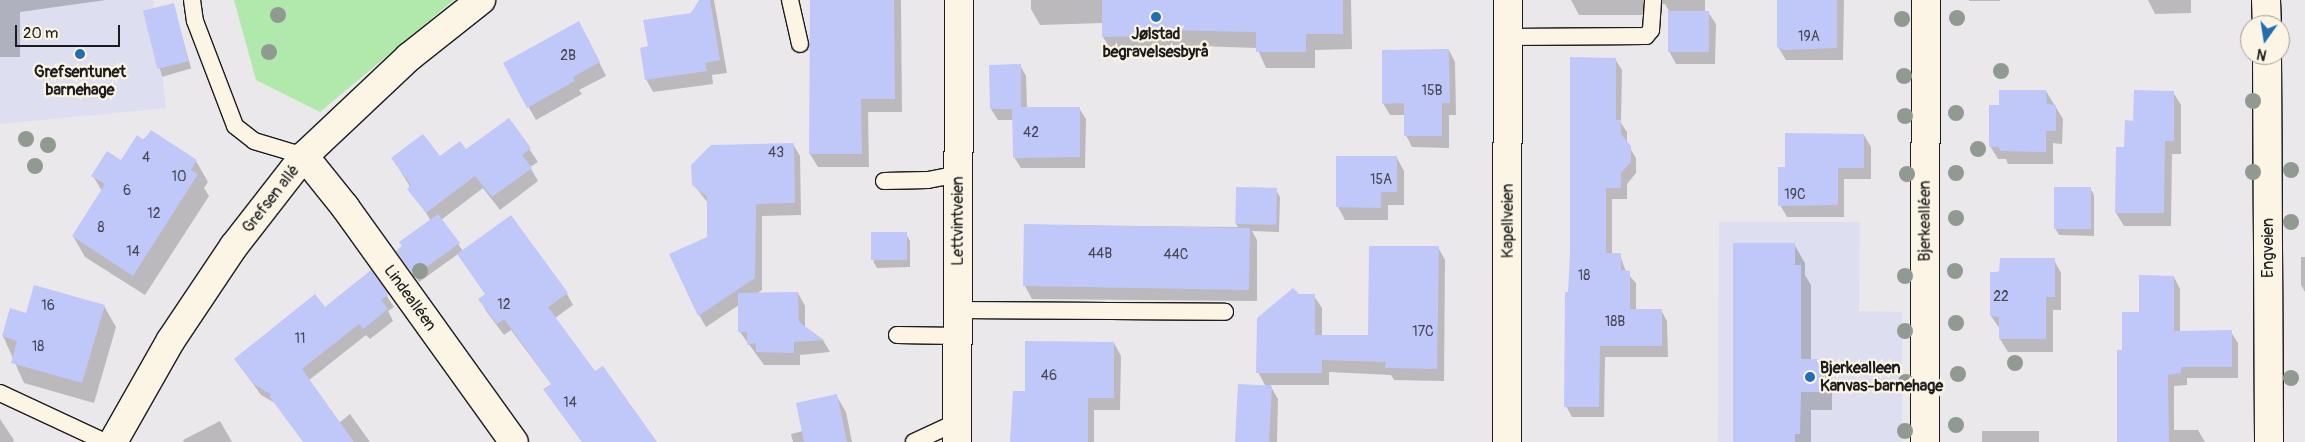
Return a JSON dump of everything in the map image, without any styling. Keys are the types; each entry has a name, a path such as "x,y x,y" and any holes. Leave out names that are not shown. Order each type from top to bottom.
{"street":[{"name":"Grefsen allé","path":"113,442 171,340 218,269 304,156 409,56 481,0"},
{"name":"Lettvintveien","path":"957,432 959,0"},
{"name":"Kapellveien","path":"1508,0 1508,442"},
{"name":"Bjerkealléen","path":"1925,442 1926,0"},
{"path":"2266,0 2266,15"},
{"name":"Engveien","path":"2267,65 2269,442"},
{"name":"Lindealléen","path":"304,156 345,207 514,442"}],"lane":[{"path":"192,0 195,21 235,126 254,141 304,156"},
{"path":"790,0 800,44"},
{"path":"1508,37 1646,36 1651,30 1653,0"},
{"path":"884,180 928,180 958,174"},
{"path":"957,310 1225,312"},
{"path":"897,335 957,336"},
{"path":"0,393 105,442"},
{"path":"914,442 957,432"}],"shaded area":[{"name":"Grefsentunet barnehage","path":"0,0 153,0 166,108 0,124"},
{"name":"Bjerkealleen Kanvas-barnehage","path":"1719,222 1860,222 1859,311 1902,312 1902,442 1718,442"}],"green space":[{"path":"234,0 454,0 320,112 256,80"}],"building":[{"path":"699,0 710,0 720,60 705,63 707,71 645,80 640,48 648,46 643,20 691,13"},
{"path":"810,0 894,0 895,99 861,99 862,154 809,154"},
{"path":"1102,0 1343,0 1343,34 1306,34 1306,52 1256,52 1256,32 1158,30 1158,36 1102,37"},
{"path":"1777,0 1837,0 1837,48 1783,50 1777,47"},
{"path":"174,3 189,61 157,69 143,11"},
{"path":"1668,11 1709,11 1709,52 1668,52"},
{"path":"579,21 600,62 573,77 575,81 527,108 503,63"},
{"path":"1449,49 1450,103 1442,103 1442,136 1404,136 1404,103 1382,104 1382,50"},
{"path":"1570,57 1616,58 1616,120 1621,120 1621,134 1631,146 1631,162 1621,173 1621,188 1606,188 1606,253 1621,253 1621,270 1630,271 1630,309 1662,309 1662,346 1600,346 1599,407 1564,407 1565,292 1568,292 1570,253"},
{"path":"1021,64 1021,107 1080,107 1080,157 1013,158 1012,109 990,109 989,65"},
{"path":"1999,90 2046,90 2047,104 2056,105 2056,131 2046,131 2046,152 2000,151 1999,147 1989,147 1989,105 1999,105"},
{"path":"2134,90 2174,91 2174,141 2165,141 2164,213 2115,213 2116,147 2124,147 2125,120 2133,121"},
{"path":"509,118 531,148 522,155 532,168 492,197 475,176 426,213 407,189 411,185 391,158 423,134 440,156 460,141 466,149"},
{"path":"151,130 197,160 191,170 198,174 133,276 72,236 105,184 91,176 107,151 121,160 137,135 144,140"},
{"path":"1785,133 1864,134 1864,168 1838,168 1838,205 1778,206 1778,167 1785,167"},
{"path":"794,143 795,203 756,204 755,278 698,316 669,254 707,237 707,197 692,185 691,165 711,145"},
{"path":"1336,156 1397,156 1397,192 1381,192 1381,208 1336,207"},
{"path":"1236,187 1277,188 1276,225 1235,224"},
{"path":"2054,187 2091,187 2091,229 2054,229"},
{"path":"438,214 460,243 414,276 396,251 402,246 399,242"},
{"path":"511,215 568,293 548,307 595,371 603,366 657,442 582,442 543,389 551,384 547,378 504,319 497,324 478,299 485,294 457,254"},
{"path":"1024,224 1250,228 1249,290 1023,286"},
{"path":"871,232 907,232 907,260 871,260"},
{"path":"1733,243 1795,243 1795,265 1801,265 1801,359 1822,359 1821,392 1801,392 1800,434 1795,434 1795,442 1733,442"},
{"path":"1369,246 1439,246 1437,369 1385,368 1386,362 1322,360 1322,373 1256,373 1257,318 1293,288 1299,294 1315,294 1315,335 1368,335"},
{"path":"2000,258 2055,258 2055,297 2046,297 2046,339 1999,339 1999,317 1990,316 1990,272 1999,272"},
{"path":"371,270 389,294 381,300 388,309 363,329 359,324 302,369 354,442 303,442 269,396 272,395 253,384 234,359 315,294 325,307"},
{"path":"2139,275 2174,276 2174,331 2232,330 2232,367 2181,367 2181,373 2168,375 2169,442 2117,442 2117,350 2122,350 2122,312 2139,312"},
{"path":"34,285 105,305 82,383 11,363 17,341 2,336 10,308 26,313"},
{"path":"798,292 799,322 824,340 794,342 794,353 756,352 756,343 747,345 747,332 738,332 738,293"},
{"path":"1025,341 1114,342 1114,398 1088,398 1088,442 1010,442 1013,391 1025,391"},
{"path":"1238,384 1272,386 1269,442 1235,442"},
{"path":"837,394 847,442 804,442 796,403"}],"place":[{"name":"Jølstad begravelsesbyrå","path":"1156,17"},
{"name":"Grefsentunet barnehage","path":"80,54"},
{"name":"Bjerkealleen Kanvas-barnehage","path":"1810,377"}]}
